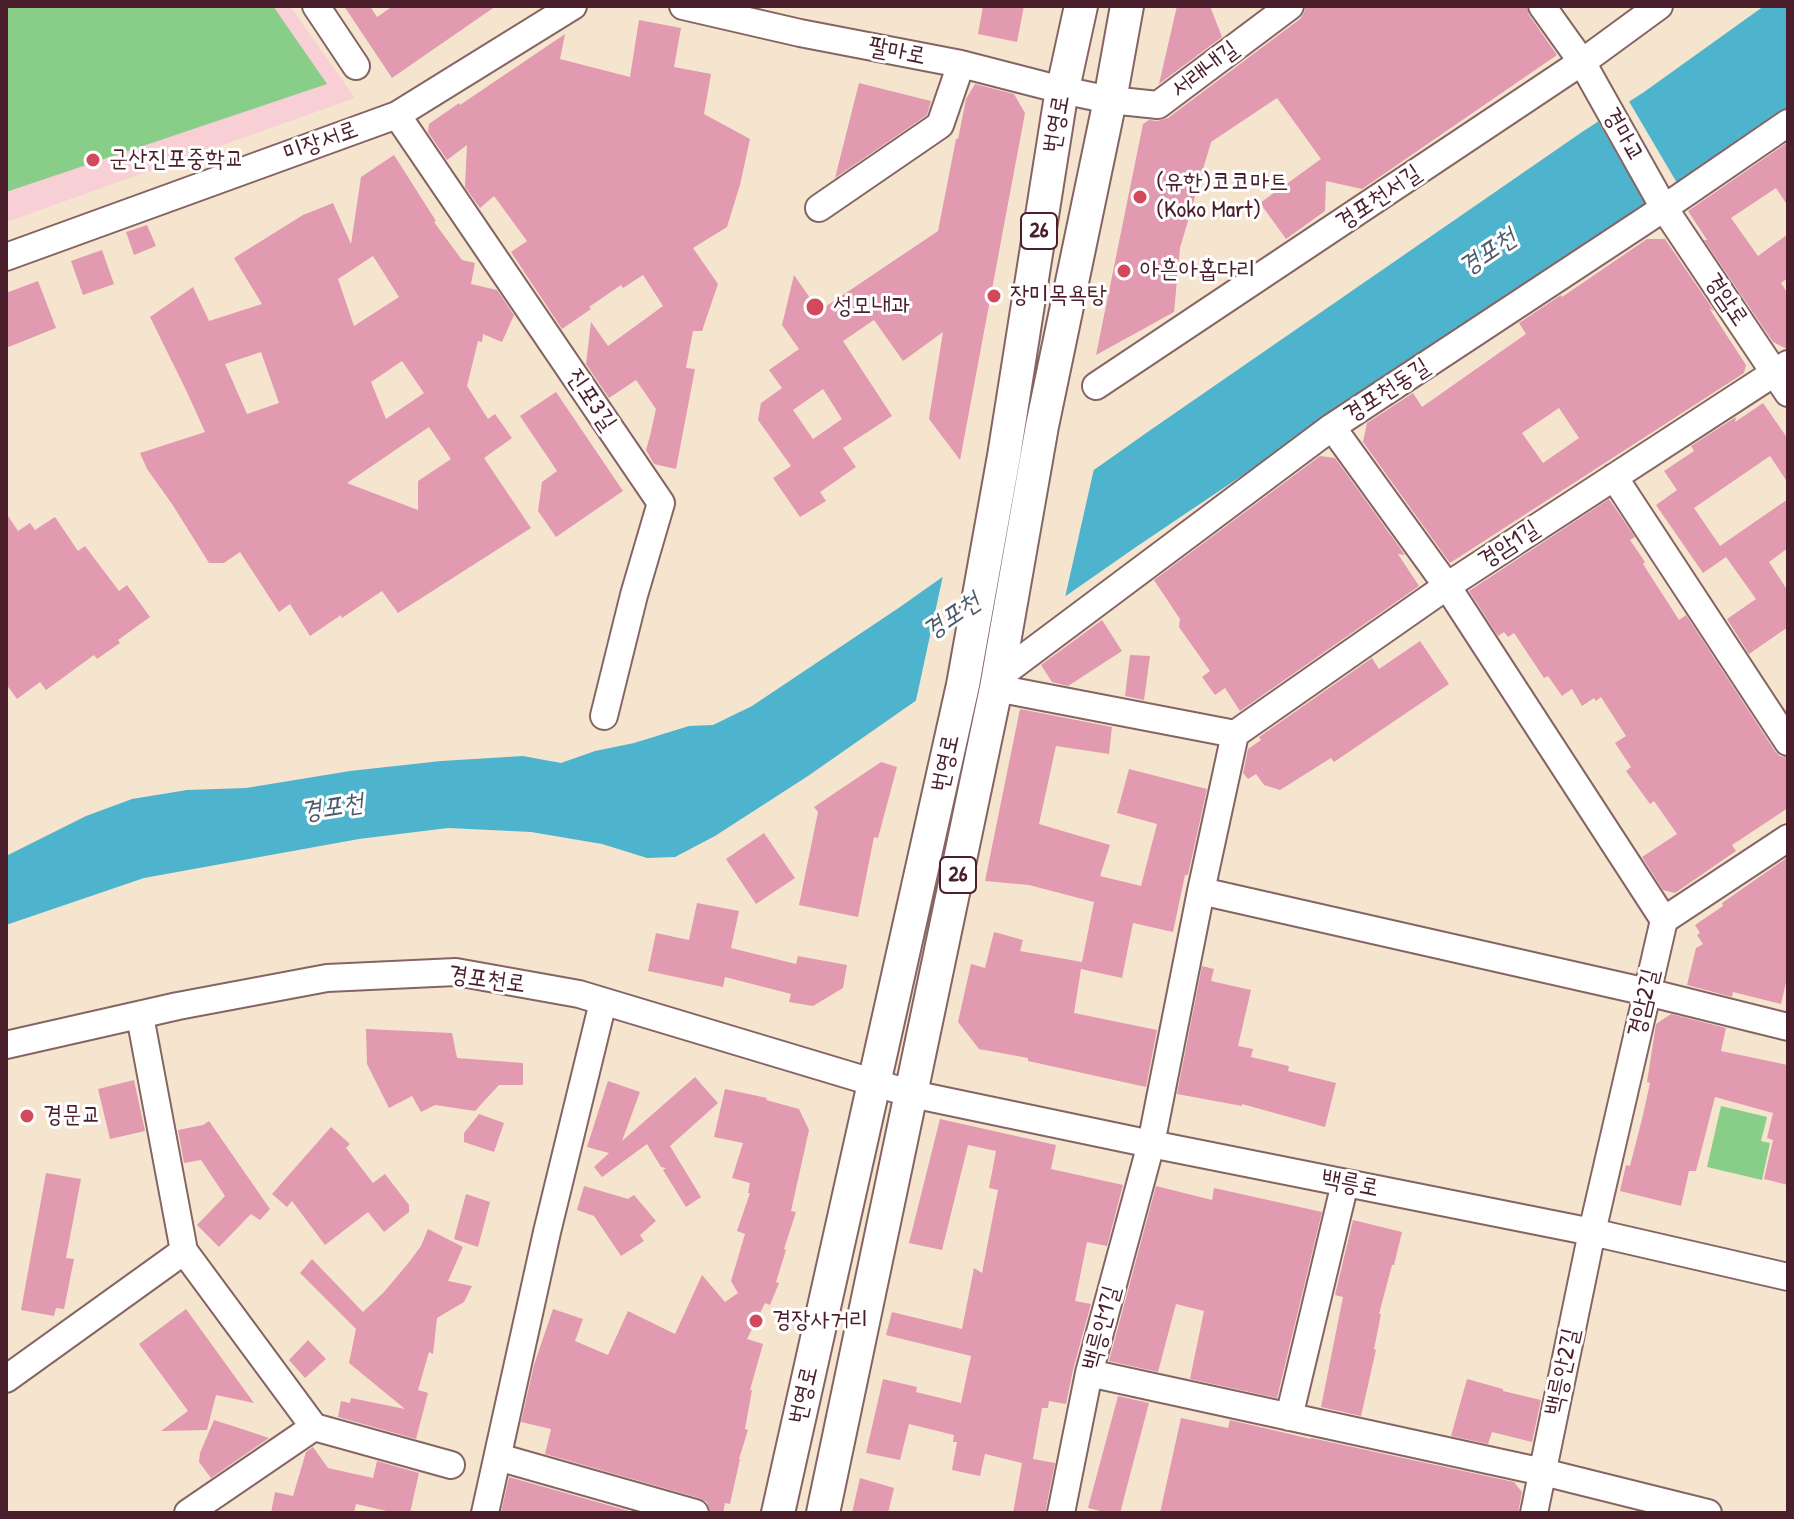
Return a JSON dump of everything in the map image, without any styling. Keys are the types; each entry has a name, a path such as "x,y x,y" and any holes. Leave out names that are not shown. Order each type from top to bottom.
{"main road":[{"name":"번영로","path":"778,1513 963,685 1004,456 1062,90 1081,6"},
{"name":"번영로","path":"823,1513 999,674 1042,426 1127,6"},
{"path":"846,1214 862,1219 854,1266 868,1293"},
{"path":"789,1459 803,1478 796,1513"}],"street":[{"path":"316,6 356,66"},
{"name":"미장서로","path":"6,257 397,115 573,6"},
{"name":"팔마로","path":"683,6 800,33 961,64 1110,100"},
{"name":"서래내길","path":"1110,100 1158,105 1290,6"},
{"path":"1542,6 1582,62"},
{"name":"경포천서길","path":"1096,386 1582,62 1659,6"},
{"name":"경마교","path":"1582,62 1664,208"},
{"path":"819,208 940,125 961,64"},
{"name":"진포3길","path":"397,115 661,503 604,716"},
{"name":"경포천동길","path":"999,674 1332,427 1788,123"},
{"name":"경암로","path":"1664,208 1784,377"},
{"name":"경암1길","path":"1235,734 1447,586 1614,477 1784,377"},
{"path":"1332,427 1447,586 1664,920 1788,838"},
{"path":"1614,477 1788,742"},
{"path":"999,674 1235,734 1151,1144"},
{"path":"1201,891 1788,1027"},
{"name":"경암2길","path":"1592,1232 1664,920"},
{"name":"경포천로","path":"6,1045 178,1006 327,978 456,972 579,994 912,1094"},
{"path":"485,1513 547,1232 603,1002"},
{"path":"140,1016 184,1251 314,1427 451,1465"},
{"name":"백릉로","path":"912,1094 1592,1232 1788,1277"},
{"name":"백릉안1길","path":"1061,1513 1089,1373 1151,1144"},
{"path":"1289,1417 1345,1183"},
{"name":"백릉안2길","path":"1534,1513 1592,1232"},
{"path":"6,1379 184,1251"},
{"path":"1089,1373 1543,1472 1708,1513"},
{"path":"188,1513 314,1427"},
{"path":"498,1457 695,1513"}],"shaded area":[{"name":"군산진포중학교","path":"6,6 290,6 355,98 6,222"}],"green space":[{"name":"군산진포중학교","path":"6,6 273,6 327,84 6,192"},
{"path":"1721,1106 1767,1117 1761,1141 1770,1143 1762,1180 1707,1167"}],"water":[{"name":"경포천","path":"1764,6 1788,6 1788,108 1652,204 1136,547 808,776 715,836 675,857 647,858 602,844 531,832 448,828 359,839 144,878 6,925 6,856 86,816 132,799 187,790 246,788 350,771 441,761 523,756 561,763 689,726 713,725 752,706 900,607"}],"pier":[{"path":"1627,98 1680,188 1650,210 1596,118"},
{"path":"1095,464 1064,602 915,705 944,571"}],"building":[{"path":"344,6 370,6 377,17 393,6 496,6 392,78"},
{"path":"983,6 1024,6 1017,42 978,34"},
{"path":"1177,6 1210,6 1222,37 1159,84"},
{"path":"1306,6 1526,6 1557,55 1362,189 1326,181 1325,211 1286,239 1260,203 1321,159 1277,98 1211,142 1180,248 1174,312 1096,355 1143,124 1149,120 1168,118 1300,19"},
{"path":"639,20 681,28 674,67 711,74 704,114 750,139 727,227 693,248 718,284 702,331 693,331 686,368 695,369 676,469 654,464 646,450 656,409 636,380 609,398 586,364 591,322 608,346 663,306 643,275 623,288 621,285 562,329 511,252 527,241 494,196 480,208 465,187 467,145 447,160 428,132 429,124 565,34 560,59 630,77"},
{"path":"859,83 931,101 927,115 835,178"},
{"path":"975,84 1014,94 1025,113 960,460 929,419 943,332 903,361 874,320 843,341 892,416 843,448 856,467 820,492 826,501 800,517 773,478 791,466 758,420 761,403 782,388 769,370 799,349 782,325 794,275 819,311 938,231 966,99","holes":["823,389 842,419 813,439 793,410"]},
{"path":"1788,142 1788,206 1776,188 1731,218 1758,256 1788,234 1788,278 1781,283 1788,294 1788,348 1785,348 1773,342 1688,211"},
{"path":"394,155 434,222 462,260 475,263 471,284 497,290 514,315 502,342 483,334 482,342 478,341 467,386 488,419 495,414 512,438 484,458 531,528 398,613 382,591 310,636 290,604 279,612 240,552 224,563 209,563 147,469 140,453 205,432 150,317 193,287 209,321 262,304 234,258 303,215 333,203 351,244 361,177","holes":["373,256 399,297 354,326 338,279","261,352 279,403 247,414 225,364","402,361 424,393 386,419 371,382","429,427 451,459 418,481 418,510 347,483"]},
{"path":"147,225 156,246 134,255 126,232"},
{"path":"1647,239 1665,239 1746,365 1744,373 1450,563 1363,442 1367,423 1413,393 1422,407 1526,334 1519,323","holes":["1559,408 1579,438 1543,463 1522,433"]},
{"path":"102,250 114,284 83,295 71,261"},
{"path":"38,281 56,328 6,348 6,293"},
{"path":"556,392 623,491 556,537 538,511 542,482 557,471 520,416"},
{"path":"1763,403 1788,439 1788,483 1770,456 1694,508 1720,546 1788,499 1788,548 1769,562 1788,591 1788,627 1749,654 1727,619 1756,599 1726,557 1703,573 1656,505 1677,490 1664,471 1694,451 1691,446"},
{"path":"1320,456 1335,458 1405,555 1398,554 1419,586 1240,711 1225,688 1215,695 1202,677 1210,671 1179,627 1180,619 1154,580"},
{"path":"1609,499 1635,537 1630,540 1679,620 1686,615 1775,751 1788,758 1788,808 1732,845 1736,851 1675,893 1663,890 1642,857 1677,834 1654,801 1650,804 1626,771 1631,767 1615,743 1626,736 1601,697 1582,706 1572,689 1562,696 1548,676 1544,678 1514,633 1508,637 1504,632 1498,636 1469,591"},
{"path":"6,513 18,531 30,523 35,530 55,517 78,551 85,546 119,591 127,585 150,617 97,659 94,655 46,690 40,682 17,699 6,684"},
{"path":"1102,620 1122,651 1068,686 1052,682 1041,665"},
{"path":"1420,641 1449,684 1334,762 1331,758 1280,790 1264,785 1256,774 1248,779 1243,773 1248,749 1261,740 1259,737 1372,658 1379,669"},
{"path":"1130,655 1150,656 1144,700 1125,696"},
{"path":"1020,709 1112,727 1109,754 1056,746 1039,824 1110,845 1100,876 1141,886 1157,824 1117,813 1129,769 1207,789 1173,932 1133,923 1122,978 1081,969 1074,1013 1157,1030 1146,1087 979,1049 958,1022 971,964 985,968 994,932 1023,940 1020,951 1082,962 1094,902 1029,885 985,881"},
{"path":"881,762 897,767 878,838 874,837 858,917 799,905 818,812 814,807"},
{"path":"764,833 795,878 756,904 726,859"},
{"path":"1788,857 1788,974 1781,1004 1733,992 1732,997 1687,985 1696,948 1703,944 1695,925"},
{"path":"697,903 739,911 731,948 796,964 798,956 847,965 843,988 813,1006 789,1002 791,994 725,977 723,987 648,971 656,933 689,940"},
{"path":"1202,966 1214,969 1211,981 1251,990 1238,1046 1253,1049 1251,1057 1289,1066 1288,1071 1336,1083 1325,1127 1242,1104 1177,1094"},
{"path":"1671,1014 1726,1028 1721,1051 1788,1065 1788,1185 1764,1179 1773,1140 1767,1138 1773,1113 1715,1097 1696,1171 1689,1171 1681,1206 1620,1191 1626,1165 1630,1166 1650,1083 1647,1082 1656,1024"},
{"path":"366,1029 452,1033 457,1058 523,1063 523,1085 499,1085 475,1111 435,1105 421,1112 412,1096 389,1108 367,1064"},
{"path":"695,1077 718,1103 670,1146 701,1197 686,1207 663,1170 666,1168 661,1167 647,1144 602,1177 594,1167 609,1153 587,1147 608,1081 640,1092 622,1141"},
{"path":"134,1080 145,1131 110,1139 98,1089"},
{"path":"725,1089 799,1109 809,1130 791,1211 796,1212 776,1282 779,1283 770,1305 765,1303 747,1339 763,1344 750,1390 745,1429 748,1430 730,1504 725,1503 723,1513 711,1513 707,1502 699,1498 545,1454 551,1429 521,1422 534,1365 553,1309 583,1319 575,1341 608,1355 628,1311 675,1334 702,1275 725,1302 738,1293 731,1281 745,1234 737,1231 750,1193 750,1183 732,1178 743,1143 714,1137"},
{"path":"479,1114 504,1123 494,1152 464,1142 464,1133"},
{"path":"940,1119 1056,1145 1051,1169 1123,1185 1107,1246 1087,1242 1075,1301 1091,1304 1066,1404 1049,1401 1048,1408 1042,1408 1033,1459 1055,1463 1045,1513 1013,1513 1022,1463 985,1454 980,1476 952,1470 957,1442 953,1442 954,1435 909,1424 900,1460 866,1453 883,1379 917,1387 916,1392 961,1403 971,1356 886,1335 892,1312 962,1329 974,1268 982,1273 998,1190 989,1188 996,1151 968,1145 942,1250 909,1243"},
{"path":"209,1121 270,1209 260,1220 251,1214 219,1247 197,1225 225,1196 201,1160 184,1163 178,1130"},
{"path":"331,1127 350,1144 346,1148 373,1183 385,1174 409,1205 409,1212 384,1232 368,1212 325,1245 292,1201 287,1207 272,1194"},
{"path":"46,1173 81,1179 66,1258 74,1259 64,1309 56,1308 54,1316 21,1310"},
{"path":"584,1186 628,1199 634,1195 656,1221 640,1235 644,1241 621,1256 594,1216 577,1210"},
{"path":"1156,1186 1212,1200 1214,1188 1322,1212 1277,1398 1190,1379 1204,1311 1176,1304 1158,1372 1109,1361"},
{"path":"466,1194 490,1202 478,1247 454,1239"},
{"path":"1353,1220 1402,1232 1379,1314 1376,1350 1361,1416 1321,1407 1343,1297 1335,1295"},
{"path":"428,1229 463,1247 448,1281 472,1286 464,1302 437,1318 433,1354 429,1352 418,1390 428,1393 416,1439 338,1417 341,1401 350,1403 351,1398 405,1409 349,1363 356,1329 300,1273 312,1259 363,1312 410,1261"},
{"path":"186,1309 254,1403 216,1395 207,1430 161,1431 188,1411 139,1344"},
{"path":"308,1340 326,1359 305,1378 289,1360"},
{"path":"1467,1379 1541,1400 1532,1442 1492,1432 1488,1444 1451,1436"},
{"path":"1118,1396 1149,1403 1120,1513 1108,1513 1088,1508"},
{"path":"1181,1418 1228,1428 1230,1420 1514,1482 1522,1492 1518,1513 1160,1513"},
{"path":"214,1420 269,1438 211,1478 199,1462"},
{"path":"313,1447 328,1468 373,1478 377,1461 419,1473 410,1513 395,1513 356,1504 354,1513 271,1513 275,1492 293,1496 306,1452"},
{"path":"509,1477 636,1513 501,1513"},
{"path":"860,1478 894,1488 888,1513 852,1513"}],"place":[{"name":"군산진포중학교","path":"93,160"},
{"name":"(유한)코코마트 (Koko Mart)","path":"1140,197"},
{"name":"아흔아홉다리","path":"1124,271"},
{"name":"장미목욕탕","path":"994,296"},
{"name":"성모내과","path":"815,307"},
{"name":"경문교","path":"27,1116"},
{"name":"경장사거리","path":"756,1321"}]}
